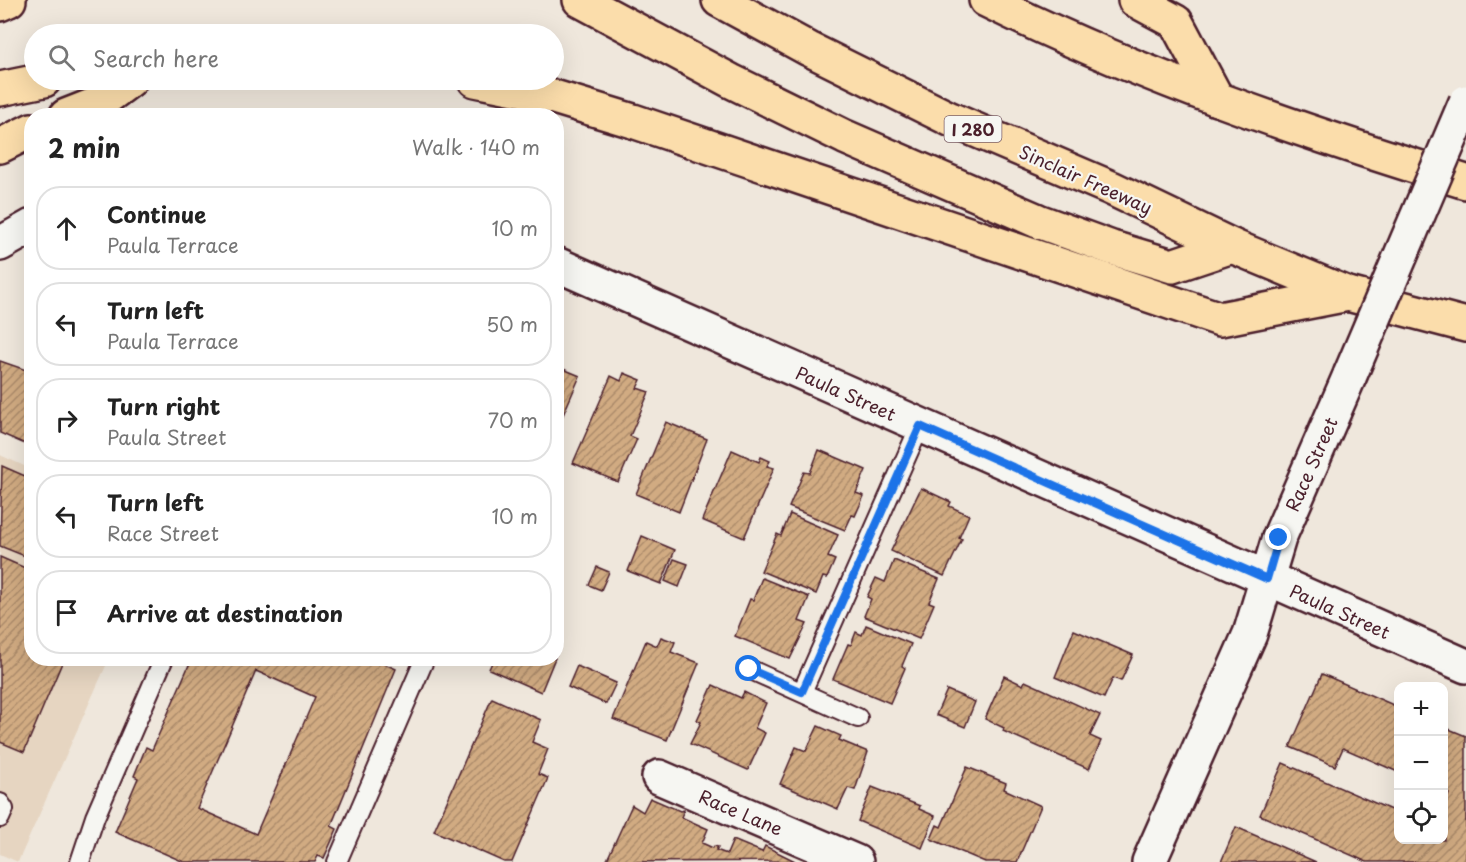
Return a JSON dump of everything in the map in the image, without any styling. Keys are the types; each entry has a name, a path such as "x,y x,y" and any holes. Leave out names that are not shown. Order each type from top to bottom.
{"highway":[{"path":"0,4 9,0"},
{"path":"580,0 638,33 845,137 1038,221 1112,248 1172,266 1232,246"},
{"name":"Sinclair Freeway","path":"719,0 808,49 950,119 1111,188 1232,246 1348,294 1466,325"},
{"path":"986,0 1217,99 1355,148 1466,182"},
{"path":"1135,0 1176,22 1217,99"},
{"path":"0,89 24,84"},
{"path":"86,108 99,103 117,90"},
{"path":"524,90 633,121 1220,319 1348,294"},
{"path":"0,146 24,134"}],"street":[{"name":"Race Street","path":"1149,862 1251,634 1279,538 1466,102"},
{"path":"0,244 24,230"},
{"name":"Paula Street","path":"564,268 1466,666"},
{"name":"Race Lane","path":"659,777 856,862"}],"lane":[{"path":"802,692 920,426"},
{"path":"81,862 95,817 161,666"},
{"path":"337,862 422,666"},
{"path":"749,669 858,718"},
{"path":"0,803 4,809 0,818"}],"shaded area":[{"path":"0,455 24,466 24,666 106,666 18,862 0,854"}],"building":[{"path":"0,361 24,369 24,444 0,433"},
{"path":"564,369 580,376 564,413"},
{"path":"624,373 641,380 637,388 649,392 630,436 637,439 618,482 573,463 611,376 621,381"},
{"path":"666,422 707,439 679,512 636,494"},
{"path":"732,450 759,462 761,457 770,461 767,466 774,468 744,538 702,520"},
{"path":"819,450 866,470 856,493 864,496 855,516 852,515 845,530 789,507 804,472 810,473"},
{"path":"2,466 24,476 24,556 0,546"},
{"path":"921,488 951,502 949,506 969,515 959,538 962,539 944,576 891,551"},
{"path":"790,514 838,535 828,557 835,560 827,578 823,577 816,594 761,571 777,534 781,536"},
{"path":"642,536 675,550 661,584 628,571"},
{"path":"0,557 24,568 24,666 61,666 24,752 0,742"},
{"path":"674,559 688,564 679,587 665,581"},
{"path":"894,560 939,579 929,602 934,604 919,639 864,616 871,599 867,597 876,578 885,582"},
{"path":"597,567 609,572 601,590 589,585"},
{"path":"762,578 809,597 799,621 807,624 790,659 735,636 750,599 753,600"},
{"path":"866,625 911,644 902,666 905,668 890,703 833,679 848,644 851,645 856,632 862,635"},
{"path":"1074,630 1133,655 1121,681 1113,678 1104,698 1055,677"},
{"path":"661,637 675,642 671,652 699,663 667,740 613,719 646,641 657,646"},
{"path":"189,666 389,666 396,669 331,826 337,829 324,858 318,856 315,862 184,862 115,832 138,778 134,776 146,747 152,750","holes":["256,671 315,697 256,834 197,808"]},
{"path":"490,666 552,666 541,692 489,669"},
{"path":"577,666 616,683 606,704 568,687"},
{"path":"1322,674 1394,705 1394,770 1343,748 1335,766 1290,747"},
{"path":"1004,676 1023,685 1025,681 1100,715 1090,736 1101,741 1089,769 1003,731 1004,728 985,719"},
{"path":"713,685 741,698 744,692 766,703 755,728 765,733 748,770 690,744 701,722 697,720"},
{"path":"947,690 975,702 965,727 936,715"},
{"path":"492,698 541,720 532,742 548,749 538,774 548,778 512,862 504,862 434,831"},
{"path":"818,726 841,736 839,740 868,752 855,790 848,788 838,809 780,784 796,747 806,751"},
{"path":"1448,729 1466,736 1466,862 1367,862 1260,815 1283,763 1394,811 1394,844 1448,844"},
{"path":"967,767 1006,783 1004,789 1041,806 1017,862 985,862 931,839 937,825 941,827"},
{"path":"872,787 920,806 919,809 935,816 922,848 858,821"},
{"path":"650,798 680,811 684,810 681,817 708,829 702,843 713,848 718,847 716,850 727,854 733,840 762,852 765,846 795,861 606,862 632,805 643,812"},
{"path":"1236,827 1316,862 1221,862"}],"route":[{"path":"749,669 802,692 920,426 1267,579 1279,538"}]}
